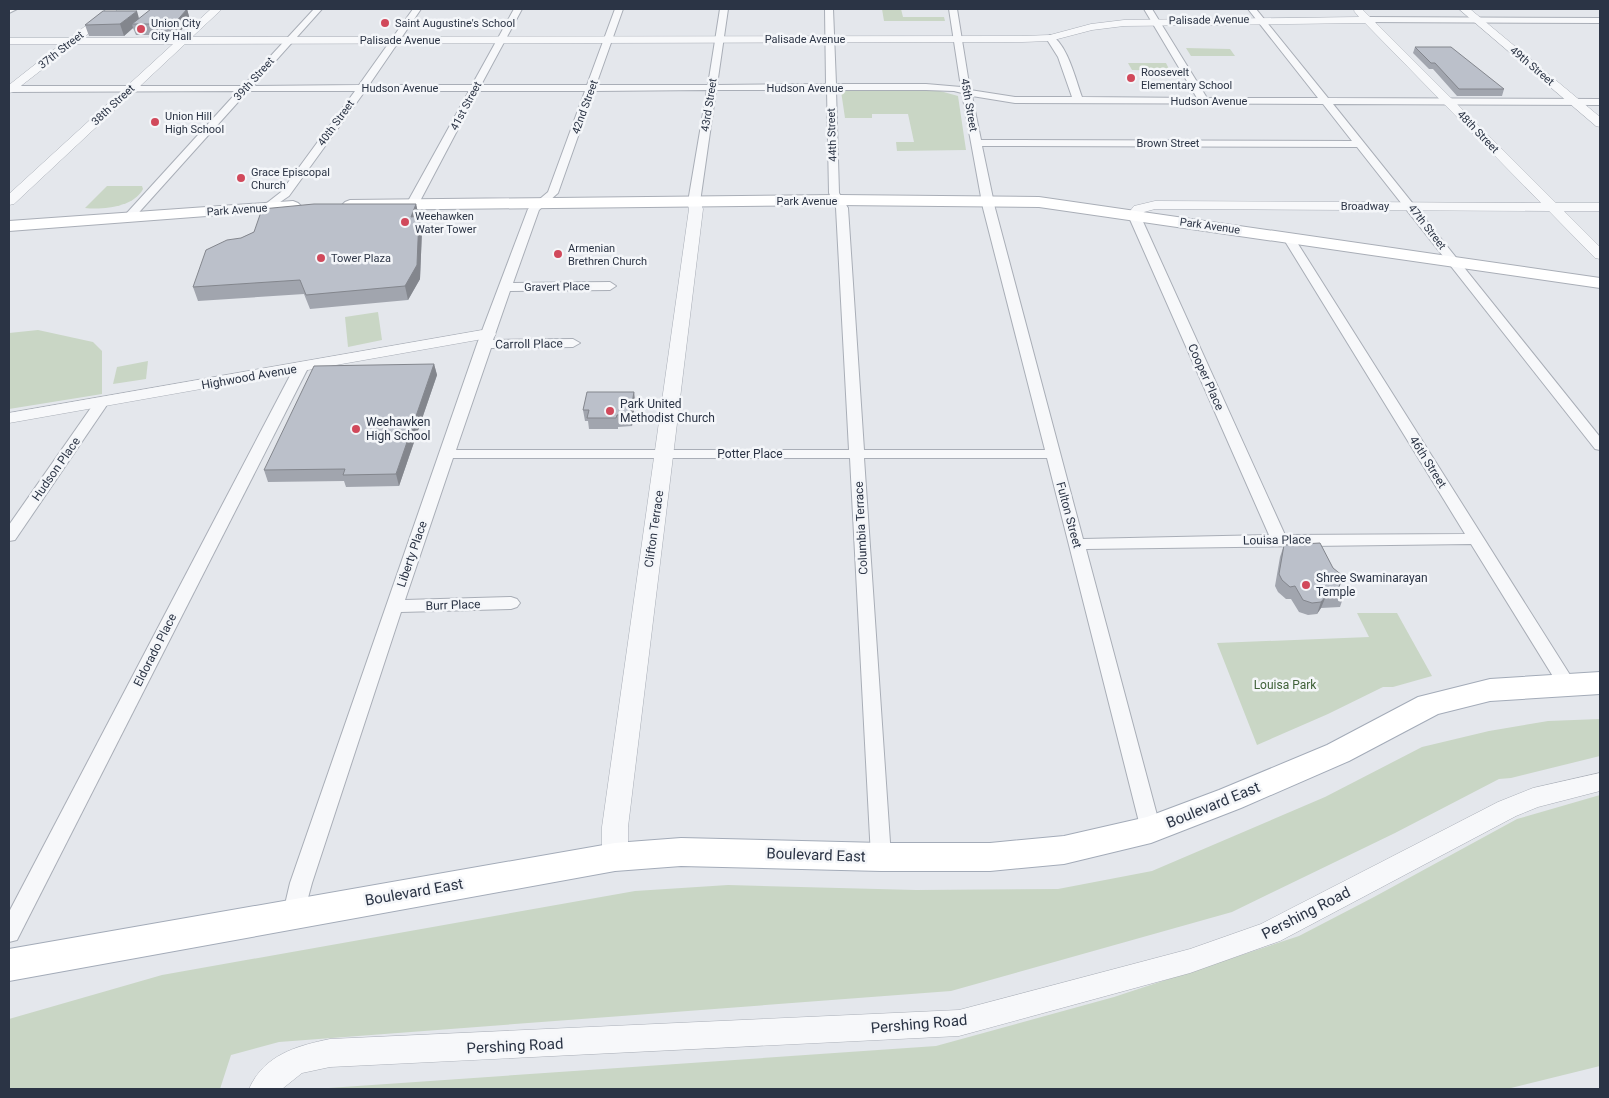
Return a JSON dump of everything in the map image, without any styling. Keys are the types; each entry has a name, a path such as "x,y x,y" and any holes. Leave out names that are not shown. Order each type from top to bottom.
{"main road":[{"name":"Park Avenue","path":"333,205 838,200 1039,202 1600,283"},
{"name":"Park Avenue","path":"9,226 308,206"},
{"name":"Boulevard East","path":"9,964 615,857 681,852 880,857 990,857 1064,850 1150,830 1338,753 1429,705 1490,690 1600,684"}],"street":[{"path":"9,12 13,9"},
{"name":"37th Street","path":"9,90 113,9"},
{"name":"38th Street","path":"9,201 217,9"},
{"name":"39th Street","path":"130,217 318,9"},
{"name":"40th Street","path":"267,208 285,194 397,40 417,9"},
{"name":"41st Street","path":"413,203 503,40 518,9"},
{"name":"42nd Street","path":"544,202 553,193 619,9"},
{"name":"43rd Street","path":"694,202 724,9"},
{"name":"44th Street","path":"829,9 834,192 838,200"},
{"name":"45th Street","path":"953,9 966,91 988,201"},
{"path":"1148,9 1204,101"},
{"name":"47th Street","path":"1252,9 1600,446"},
{"name":"48th Street","path":"1356,9 1600,254"},
{"name":"49th Street","path":"1464,9 1600,123"},
{"path":"1572,12 1594,29"},
{"name":"Palisade Avenue","path":"9,41 959,40 1050,38 1107,24 1155,21 1600,21"},
{"path":"1050,38 1054,40 1064,61 1078,100"},
{"name":"Hudson Avenue","path":"9,90 130,88 926,87 954,88 1015,100 1600,102"},
{"name":"Brown Street","path":"976,143 1360,144"},
{"name":"Columbia Terrace","path":"838,200 842,208 880,857"},
{"name":"Fulton Street","path":"988,201 1150,830"},
{"name":"Liberty Place","path":"294,913 304,873 486,339 534,209 544,202"},
{"name":"Clifton Terrace","path":"615,857 615,827 696,209 694,202"},
{"name":"Broadway","path":"1134,215 1139,209 1155,205 1600,207"},
{"name":"Cooper Place","path":"1134,215 1279,540"},
{"name":"46th Street","path":"1289,238 1568,686"},
{"name":"Gravert Place","path":"505,287 610,286"},
{"name":"Carroll Place","path":"486,339 573,343"},
{"name":"Highwood Avenue","path":"9,418 300,368 486,339"},
{"name":"Eldorado Place","path":"9,933 300,368"},
{"name":"Hudson Place","path":"9,536 102,402"},
{"name":"Potter Place","path":"446,454 1054,454"},
{"name":"Louisa Place","path":"1077,544 1476,539"},
{"name":"Burr Place","path":"394,606 511,603"},
{"name":"Pershing Road","path":"264,1089 271,1078 283,1067 297,1059 330,1053 473,1048 959,1023 1190,961 1270,933 1506,809 1533,798 1600,782"}],"green space":[{"path":"882,9 901,9 903,17 944,17 945,21 884,21"},
{"path":"1186,48 1230,49 1235,56 1191,56"},
{"path":"1128,63 1166,63 1170,71 1132,70"},
{"path":"841,91 940,91 958,96 966,150 897,151 896,142 914,142 908,114 872,114 872,118 845,118"},
{"path":"107,186 142,186 143,189 133,200 117,206 85,208"},
{"path":"378,312 382,340 348,347 345,317"},
{"path":"38,330 93,342 102,351 102,394 9,409 9,333"},
{"path":"148,361 146,379 113,384 117,367"},
{"name":"Louisa Park","path":"1357,613 1397,613 1432,676 1393,687 1383,687 1328,714 1257,745 1217,643 1369,637"},
{"path":"1600,719 1600,756 1511,778 1499,779 1395,833 1232,912 951,991 279,1042 231,1055 220,1089 9,1089 9,1019 162,975 635,891 728,885 916,890 1058,889 1152,871 1325,797 1422,747 1489,731 1548,721"},
{"path":"1600,795 1600,1066 1507,1089 314,1089 936,1046 1114,997 1299,936 1517,819"}],"building":[{"path":"151,9 187,9 174,24 132,24"},
{"path":"103,11 137,11 120,24 85,25"},
{"path":"1415,47 1451,47 1504,89 1459,89 1435,63 1431,63"},
{"name":"Tower Plaza","path":"314,204 416,204 411,217 419,216 417,265 405,286 306,295 300,280 193,287 206,250 227,240 241,238 254,232 262,209"},
{"name":"Weehawken High School","path":"434,364 396,474 343,475 345,469 264,470 314,366"},
{"path":"587,392 634,392 630,414 617,415 616,418 587,418 589,410 583,410"},
{"name":"Shree Swaminarayan Temple","path":"1320,543 1333,568 1343,576 1339,587 1344,595 1326,596 1321,602 1312,603 1303,600 1295,586 1290,587 1282,580 1279,574 1284,545"}],"place":[{"name":"Saint Augustine's School","path":"385,23"},
{"name":"Union City City Hall","path":"141,29"},
{"name":"Roosevelt Elementary School","path":"1131,78"},
{"name":"Union Hill High School","path":"155,122"},
{"name":"Grace Episcopal Church","path":"241,178"},
{"name":"Weehawken Water Tower","path":"405,222"},
{"name":"Armenian Brethren Church","path":"558,254"},
{"name":"Tower Plaza","path":"321,258"},
{"name":"Park United Methodist Church","path":"610,411"},
{"name":"Weehawken High School","path":"356,429"},
{"name":"Shree Swaminarayan Temple","path":"1306,585"}]}
